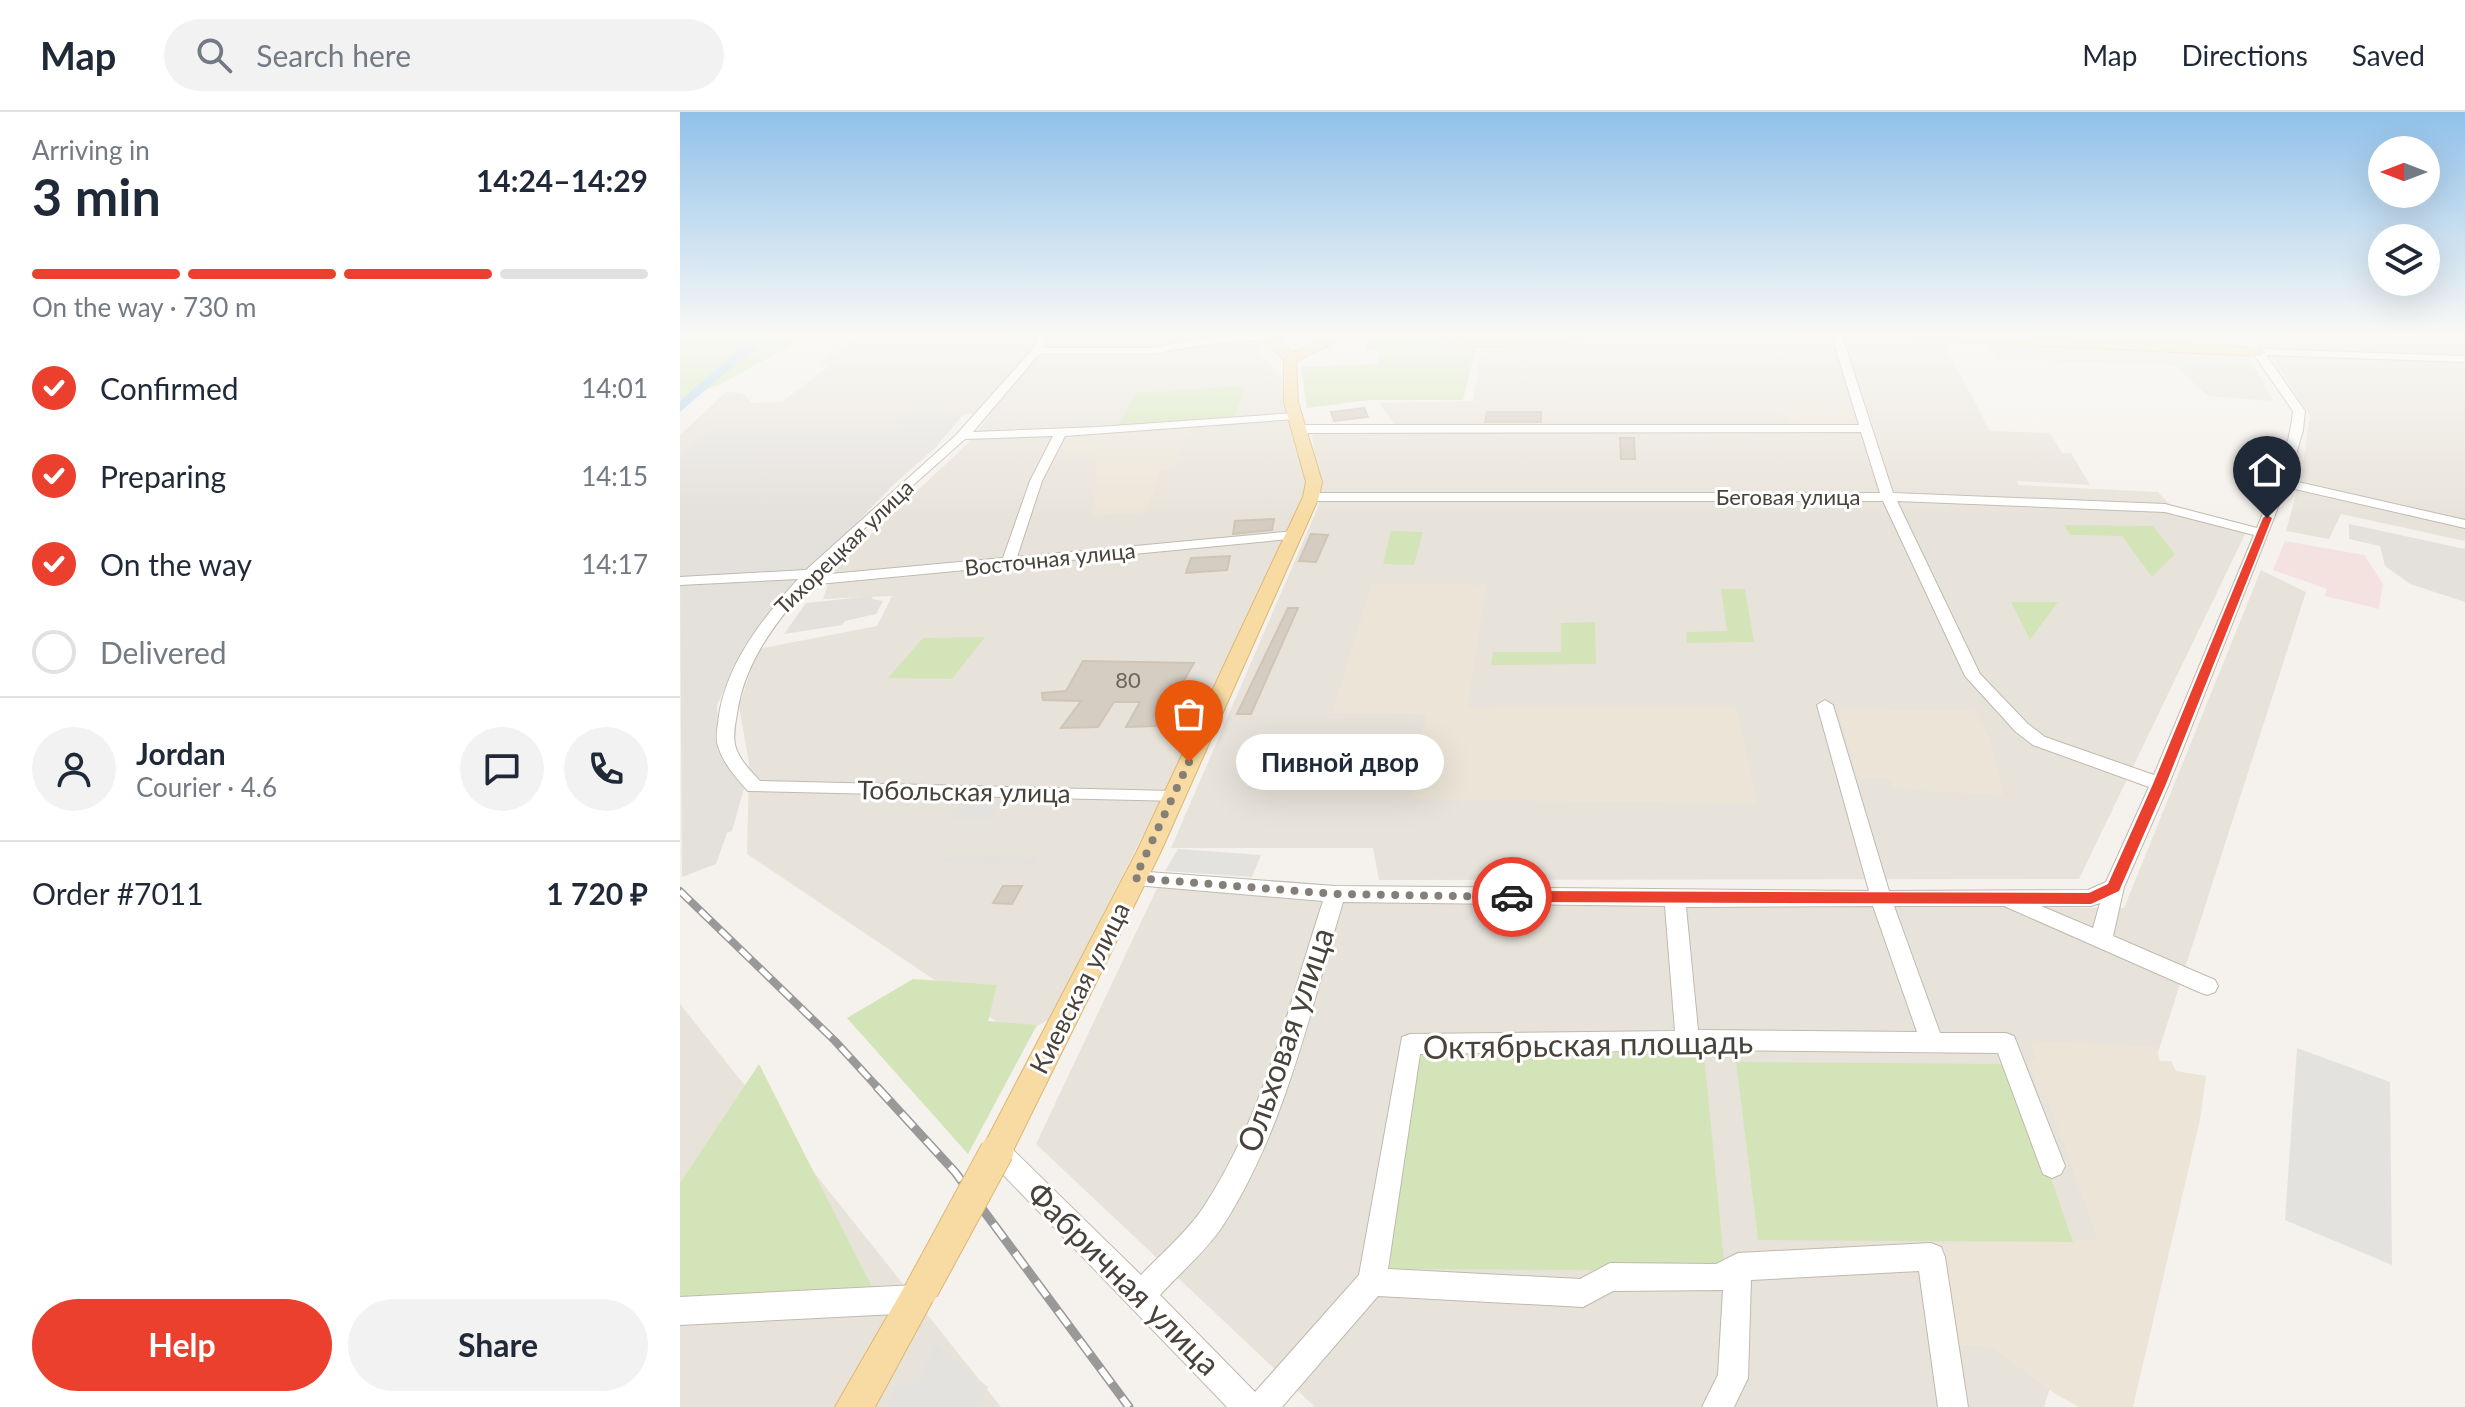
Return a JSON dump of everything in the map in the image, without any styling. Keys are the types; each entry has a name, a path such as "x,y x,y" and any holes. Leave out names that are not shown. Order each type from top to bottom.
{"main road":[{"name":"Киевская улица","path":"854,1407 997,1151 1135,878 1295,535 1314,482 1291,396"}],"street":[{"name":"Тихорецкая улица","path":"755,787 733,760 725,737 733,685 751,645 769,620 809,578 962,436 996,396"},
{"path":"1857,396 1888,497 1977,681 2039,741 2160,784"},
{"path":"2101,940 2114,887 2160,784 2282,482 2297,430 2299,411 2289,396"},
{"path":"962,436 1297,423 1868,428"},
{"path":"1008,563 1036,481 1061,433"},
{"path":"2282,482 2465,524"},
{"name":"Беговая улица","path":"1311,497 1888,497 2165,508 2261,533"},
{"name":"Восточная улица","path":"680,581 809,578 1008,563 1295,535"},
{"path":"1825,705 1881,898 1932,1043"},
{"name":"Тобольская улица","path":"755,787 1173,797"},
{"path":"1135,878 1335,894 1675,899 2091,898 2114,887"},
{"name":"Ольховая улица","path":"1141,1295 1211,1220 1250,1153 1274,1089 1335,894"},
{"path":"2002,898 2207,986"},
{"path":"1675,899 1687,1041"},
{"name":"Октябрьская площадь","path":"1372,1282 1410,1044 1687,1041 2006,1043 2052,1166"},
{"name":"Фабричная улица","path":"997,1151 1248,1407"},
{"path":"1262,1407 1372,1282 1583,1293 1610,1277 1718,1278 1738,1267 1931,1257 1953,1407"},
{"path":"1717,1407 1733,1378 1738,1267"},
{"path":"680,1311 919,1294"}],"shaded area":[{"path":"721,396 746,396 751,403 782,402 789,396 1289,396 1307,486 1216,690 1050,1019 1018,1036 747,854 749,763 739,706 758,649 877,626 892,596 823,599 833,570 967,444 990,415 916,412 896,431 706,435 680,452 680,435"},
{"path":"1474,396 1972,396 1990,431 2050,433 2062,453 2071,453 2090,485 2017,481 2018,485 2158,492 2170,505 2247,530 2079,879 1379,880 1373,848 1171,848 1319,505 1312,434 1401,433 1379,403 1473,401"},
{"path":"2214,396 2271,396 2273,401"},
{"path":"2298,396 2465,396 2465,541 2341,514 2329,539 2286,531 2301,477 2310,416"},
{"path":"1774,402 1848,404 1853,424 1790,423 1787,416 1778,414"},
{"path":"916,412 964,414 935,448 892,486 811,571 680,578 680,453 706,435 896,431"},
{"path":"906,413 913,413 898,428 889,431 704,435 708,432 890,428"},
{"path":"1188,429 1174,469 1161,470 1147,512 1091,516 1097,453 1066,455 1065,449 1056,449 1063,437"},
{"path":"2349,524 2465,549 2465,602 2410,584 2385,566 2380,546 2349,539"},
{"path":"2285,541 2364,555 2383,584 2379,609 2325,596 2327,589 2273,570"},
{"path":"2261,570 2306,592 2044,1407 1315,1407 1036,1144 1158,886 1323,902 2124,908"},
{"path":"797,577 744,646 717,705 719,743 744,788 732,831 727,833 716,864 682,877 680,584"},
{"path":"1372,584 1486,585 1467,708 1736,707 1757,804 1417,799 1417,795 1411,795 1427,714 1332,713"},
{"path":"873,596 872,599 883,601 876,614 845,621 842,625 784,634 806,603"},
{"path":"1838,709 1973,710 1990,741 2003,795 1927,791 1893,787 1890,778 1858,778"},
{"path":"962,799 1003,799 991,819 949,818"},
{"path":"1178,849 1261,855 1252,877 1165,871"},
{"path":"947,855 1038,857 1033,865 942,863"},
{"path":"680,1004 1001,1407 680,1407"},
{"path":"2030,1041 2156,1047 2160,1061 2171,1061 2176,1071 2206,1076 2200,1120 2133,1407 2079,1407 2054,1393 1992,1347 1960,1345 1938,1244 2098,1240 2047,1096 2040,1096 2028,1062 2038,1060"},
{"path":"2297,1048 2390,1082 2392,1265 2285,1220"},
{"path":"935,1344 988,1387 978,1407 886,1407 899,1382 917,1383"}],"green space":[{"path":"1133,396 1242,396 1234,419 1117,428"},
{"path":"1305,396 1464,396 1463,400 1370,400 1307,408"},
{"path":"2064,525 2153,526 2175,554 2152,577 2122,536 2070,535"},
{"path":"1391,531 1423,532 1414,565 1383,564"},
{"path":"1721,589 1745,589 1754,642 1687,643 1686,632 1727,631"},
{"path":"2011,602 2058,602 2030,640"},
{"path":"1595,622 1596,664 1491,665 1493,652 1561,652 1561,623"},
{"path":"985,637 952,679 888,678 923,638"},
{"path":"913,979 997,985 988,1021 1037,1025 968,1154 847,1018"},
{"path":"1418,1052 1704,1054 1725,1271 1389,1269"},
{"path":"1736,1062 2012,1064 2073,1242 1758,1240"},
{"path":"759,1064 873,1289 680,1299 680,1183"}],"building":[{"path":"1364,408 1368,417 1334,421 1331,412"},
{"path":"1487,412 1541,412 1541,422 1485,422"},
{"path":"1620,438 1634,438 1635,459 1621,459"},
{"path":"1274,519 1272,530 1233,534 1235,521"},
{"path":"1311,534 1328,535 1316,562 1299,561"},
{"path":"1230,556 1227,570 1186,573 1191,558"},
{"path":"1288,608 1298,608 1251,714 1237,714"},
{"path":"1083,661 1194,663 1171,703 1165,703 1156,726 1126,727 1140,702 1114,702 1098,727 1061,728 1081,701 1043,700 1042,693 1066,691"},
{"path":"1003,886 1022,886 1012,904 993,903"}],"waterway":[{"path":"680,408 693,396"}],"railway":[{"path":"680,891 835,1041 879,1089"},
{"path":"877,1087 955,1172 1129,1407"}],"way so far":[{"path":"1189,762 1135,878 1335,894 1512,897"}],"place":[{"name":"Пивной двор","path":"1189,762"}],"route":[{"path":"1512,897 2091,898 2114,887 2160,784 2267,518"}]}
